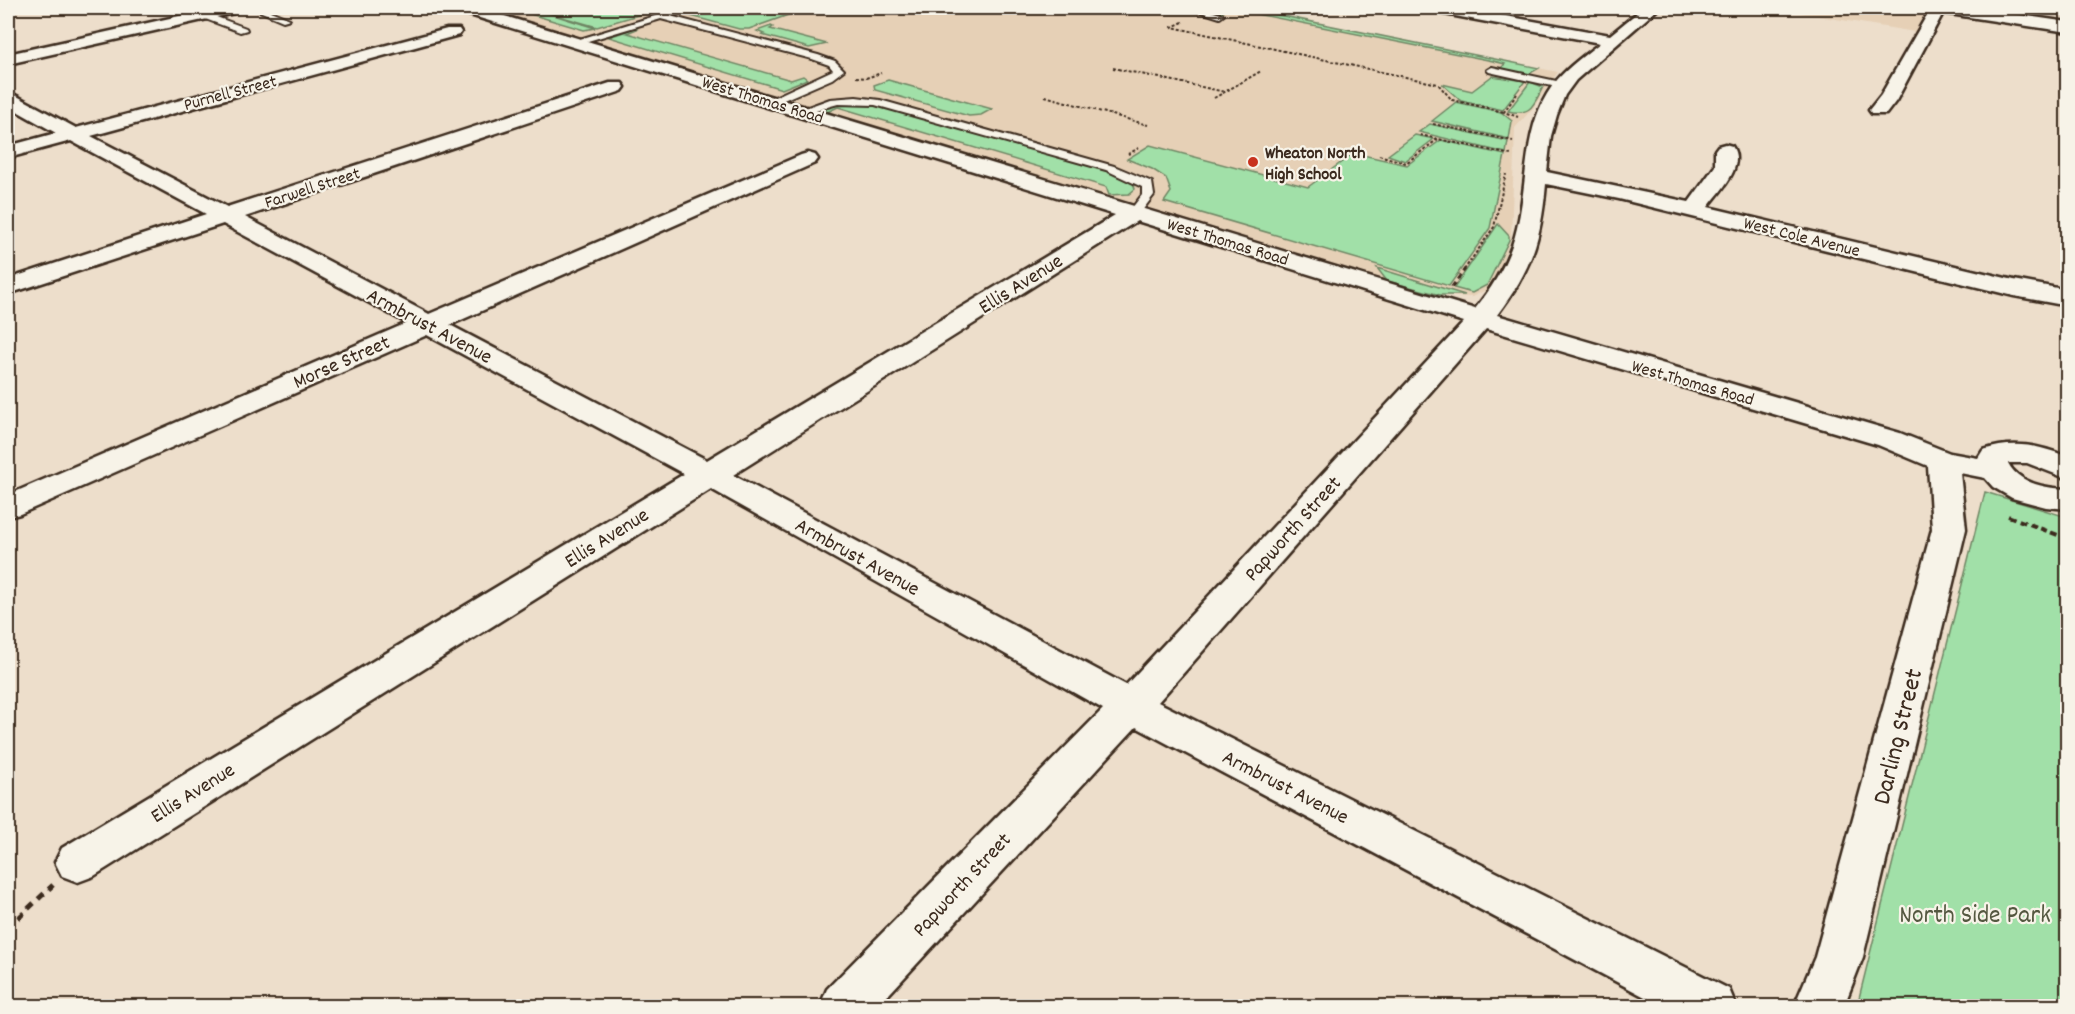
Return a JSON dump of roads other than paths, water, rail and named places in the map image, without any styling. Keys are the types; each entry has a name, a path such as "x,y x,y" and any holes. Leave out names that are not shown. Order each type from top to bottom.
{"street":[{"path":"8,59 234,8"},
{"name":"West Thomas Road","path":"463,8 1480,319 1889,439 1943,461 1994,470"},
{"path":"1439,8 1612,40"},
{"name":"Papworth Street","path":"845,1006 1131,706 1480,319 1512,276 1529,229 1517,163 1561,85 1652,8"},
{"path":"1879,110 1889,97 1938,8"},
{"path":"1943,8 2067,27"},
{"name":"Purnell Street","path":"8,152 453,32"},
{"name":"Farwell Street","path":"8,287 616,87"},
{"name":"Armbrust Avenue","path":"8,99 708,474 1131,706 1711,1006"},
{"path":"1695,210 1726,166 1725,150"},
{"name":"Morse Street","path":"8,507 808,159"},
{"name":"West Cole Avenue","path":"1517,163 1695,210 2014,288 2067,297"},
{"name":"Ellis Avenue","path":"78,862 1134,213"},
{"path":"2067,470 2040,457 2012,453 1994,458 1992,463 1994,470 2012,485 2026,492 2067,499"},
{"name":"Darling Street","path":"1820,1006 1839,957 1949,529 1943,461"}],"lane":[{"path":"256,8 286,19"},
{"path":"575,42 688,8"},
{"path":"1192,8 1220,15 1201,24"},
{"path":"203,15 243,30"},
{"path":"660,16 815,57 832,63 839,70 822,80 771,102"},
{"path":"1492,70 1561,85"},
{"path":"802,111 836,99 856,98 1110,168 1148,185 1148,195 1134,213"}],"place":[{"name":"Wheaton North High School","path":"1253,162"}],"park label":[{"name":"North Side Park","path":"1975,913"}]}
